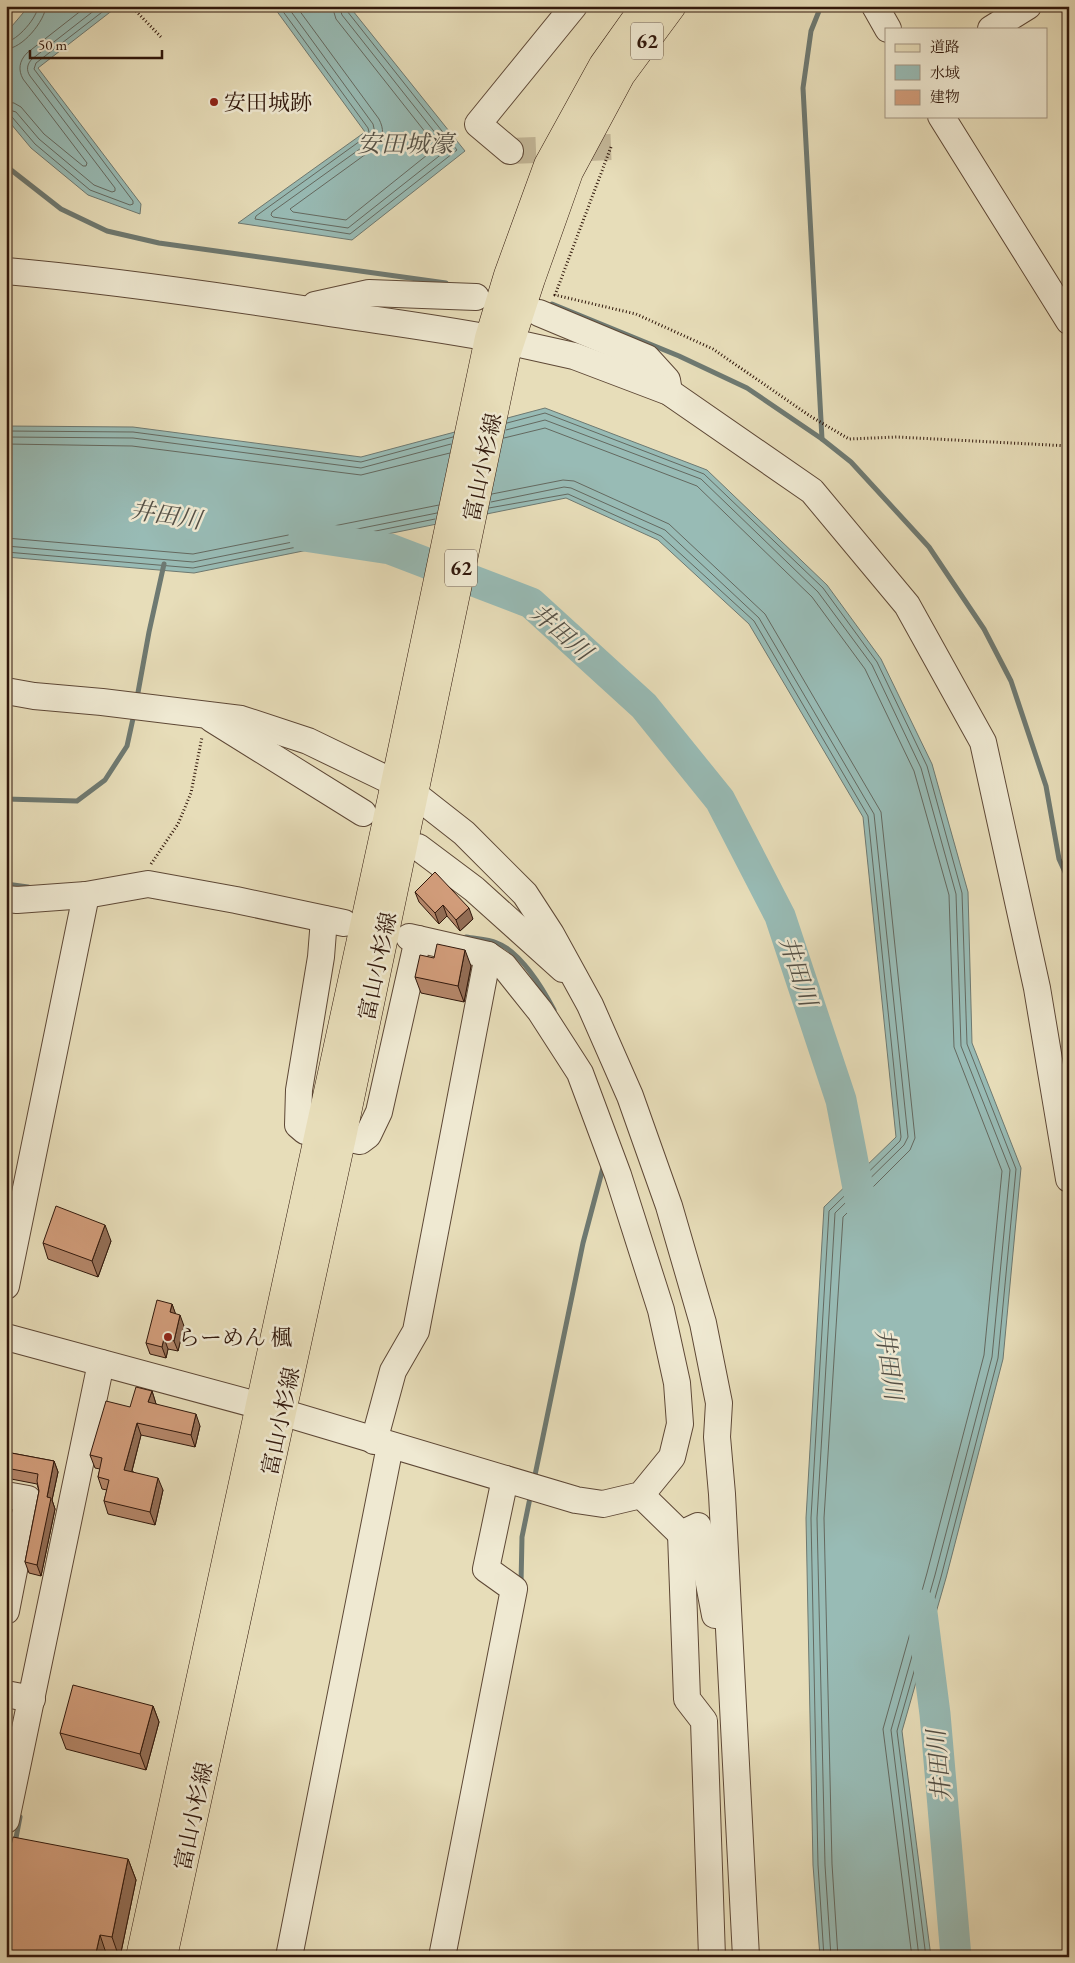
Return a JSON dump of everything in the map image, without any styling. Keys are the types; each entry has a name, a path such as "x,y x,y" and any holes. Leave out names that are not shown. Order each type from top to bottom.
{"main road":[{"name":"富山小杉線","path":"163,1957 271,1410 498,347 508,276 548,165 603,65 645,6"},
{"name":"富山小杉線","path":"498,347 531,279 569,172 621,75 672,6"},
{"name":"富山小杉線","path":"140,1957 271,1410"}],"street":[{"path":"510,151 478,124 574,6"},
{"path":"875,6 887,28"},
{"path":"993,28 1028,6"},
{"path":"942,118 1069,320"},
{"path":"6,271 85,278 430,327 498,347 574,356 669,392 812,490 907,605 983,742 1037,988 1069,1179"},
{"path":"298,308 368,293 476,297"},
{"path":"539,313 647,358 667,380 669,392"},
{"path":"6,691 34,696 240,718 308,741 405,783 464,833 525,894 551,934 590,1005 630,1096 669,1206 703,1323 719,1403 717,1437 722,1494 746,1957"},
{"path":"205,715 363,813"},
{"path":"418,847 474,889 577,982"},
{"path":"6,898 17,900 86,895 148,884 334,921 321,957 298,1090 298,1125 305,1131 360,1141 368,1134 379,1112 414,938 488,954 504,966 540,1011 580,1073 618,1175 661,1310 677,1383 680,1424 672,1457 641,1495 603,1504 576,1500 271,1410 6,1337"},
{"path":"6,1286 86,895"},
{"path":"289,1957 382,1443 393,1371 416,1331 488,954"},
{"path":"6,1820 102,1363"},
{"path":"442,1957 514,1588 486,1569 505,1480"},
{"path":"6,1495 28,1499 6,1611"},
{"path":"641,1495 681,1534 688,1699 704,1721 712,1957"},
{"path":"681,1534 698,1526 719,1639 731,1665"},
{"path":"6,1694 32,1699"}],"path":[{"path":"131,6 161,37"},
{"path":"611,146 555,295 636,314 713,350 810,416 849,439 897,437 1069,446"},
{"path":"148,884 150,866 178,824 192,793 205,715"}],"water":[{"path":"29,6 118,6 38,68 141,204 140,214 88,195 31,148 6,118 6,33"},
{"name":"安田城濠","path":"273,6 349,6 465,151 352,240 238,223 365,132"},
{"path":"545,408 707,470 827,585 881,659 932,764 968,892 972,1043 1021,1168 1003,1359 946,1578 902,1731 931,1957 820,1957 813,1865 806,1518 824,1207 896,1137 863,817 749,624 658,540 566,498 194,573 6,557 6,426 133,427 361,457"}],"building":[{"path":"435,872 469,908 456,920 443,905 435,913 415,892"},
{"path":"437,944 465,950 458,986 415,977 420,955 434,958"},
{"path":"56,1206 105,1225 92,1261 43,1243"},
{"path":"157,1300 172,1304 170,1312 180,1315 174,1341 164,1338 162,1347 146,1343"},
{"path":"136,1387 152,1391 148,1402 196,1414 191,1435 137,1423 124,1470 158,1478 150,1512 104,1501 109,1480 98,1477 102,1458 90,1455 106,1401 130,1407"},
{"path":"6,1452 54,1461 47,1497 51,1498 37,1565 25,1562 39,1491 38,1474 6,1468"},
{"path":"73,1685 153,1706 140,1754 60,1733"},
{"path":"13,1837 128,1859 112,1937 100,1935 95,1957 6,1957 6,1867"}],"waterway":[{"path":"821,6 811,31 803,88 822,439"},
{"path":"6,166 61,209 107,231 159,243 446,283"},
{"path":"552,304 679,356 747,388 822,439 851,462 929,547 984,629 1011,681 1046,786 1059,859 1069,881"},
{"name":"井田川","path":"304,536 390,549 531,603 644,706 720,800 780,916 841,1100 864,1219"},
{"path":"137,698 164,564"},
{"path":"6,799 77,801 105,780 127,746 134,714"},
{"path":"6,884 28,887"},
{"path":"466,937 485,940 506,947 530,972 554,1010"},
{"path":"534,1480 583,1243 604,1164"},
{"path":"521,1584 522,1537 531,1493"},
{"name":"井田川","path":"921,1605 935,1714 956,1957"},
{"path":"15,1843 20,1817"}],"tunnel":[{"path":"510,151 611,147"}],"place":[{"name":"安田城跡","path":"214,102"},
{"name":"らーめん 楓","path":"168,1337"}]}
